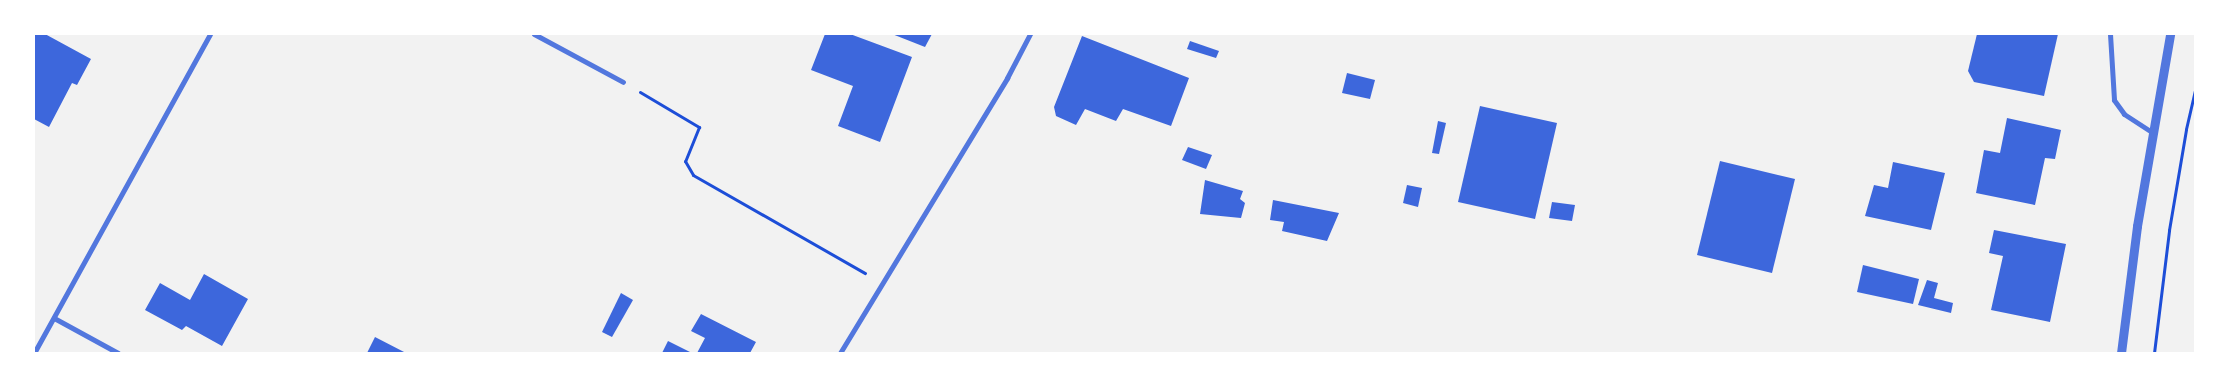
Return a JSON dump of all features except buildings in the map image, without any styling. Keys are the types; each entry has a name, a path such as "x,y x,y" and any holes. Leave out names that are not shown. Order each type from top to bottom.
{"street":[{"path":"34,353 210,34"},
{"path":"534,34 624,82"},
{"path":"840,353 1008,78 1030,34"},
{"path":"2110,34 2114,100 2124,114 2152,132"},
{"path":"2121,353 2152,132 2170,34"},
{"path":"54,318 118,353"}],"path":[{"path":"624,82 698,128 685,161 693,175 882,283"},
{"path":"2154,353 2169,230 2195,91"}]}
